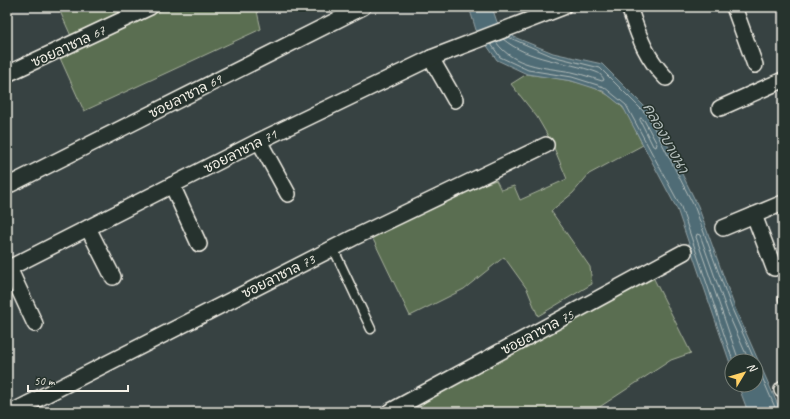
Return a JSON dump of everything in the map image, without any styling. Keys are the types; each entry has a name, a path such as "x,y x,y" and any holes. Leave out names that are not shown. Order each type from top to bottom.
{"street":[{"name":"ซอยลาซาล 67","path":"7,74 150,7"},
{"name":"ซอยลาซาล 69","path":"7,186 363,7"},
{"name":"ซอยลาซาล 71","path":"8,268 259,141 431,58 563,7"},
{"path":"629,7 643,48 654,66 666,78"},
{"path":"734,7 755,65"},
{"path":"431,58 455,100"},
{"path":"720,108 783,80"},
{"path":"259,141 288,194"},
{"name":"ซอยลาซาล 73","path":"12,412 333,248 546,145"},
{"path":"172,185 199,244"},
{"path":"723,228 783,203"},
{"path":"754,215 774,268"},
{"path":"88,228 113,277"},
{"name":"ซอยลาซาล 75","path":"389,412 684,252"},
{"path":"8,268 35,324"}],"lane":[{"path":"333,248 371,329"}],"green space":[{"path":"58,7 135,7 71,36"},
{"path":"168,7 256,7 261,29 84,111 60,58"},
{"path":"527,74 565,80 590,86 613,98 622,107 631,120 643,145 589,174 573,193 551,211 590,267 592,284 538,316 527,289 504,257 464,289 410,316 371,235 451,196 496,180 501,190 514,186 520,200 567,179 552,143 537,117 511,84"},
{"path":"652,275 691,353 671,360 592,412 420,412 418,408 429,399 541,335"}],"water":[{"path":"469,7 492,7 497,22 514,37 553,53 602,64 652,114 698,206 735,308 755,353 726,353 677,209 623,107 603,91 572,81 527,74 497,60 476,30"},
{"path":"764,374 781,412 748,412 741,393 764,393"}],"water label":[{"name":"คลองบางนา","path":"666,138"}]}
